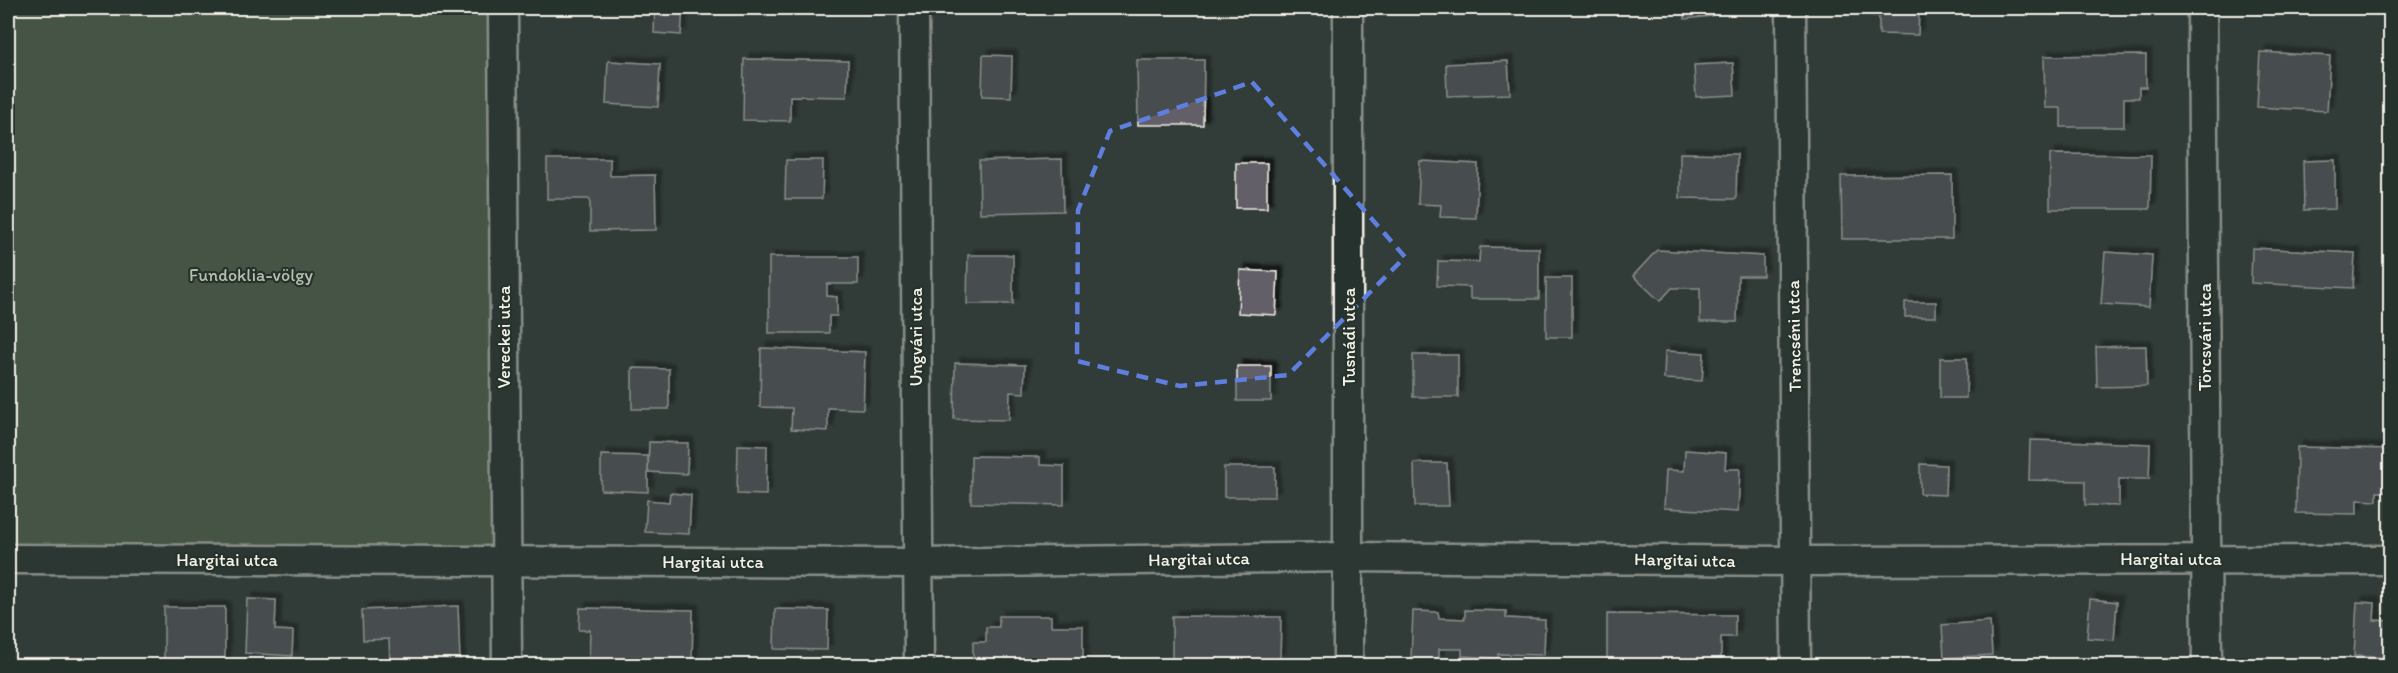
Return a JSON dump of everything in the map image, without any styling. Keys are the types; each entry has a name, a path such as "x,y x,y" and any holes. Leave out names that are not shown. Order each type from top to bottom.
{"street":[{"name":"Vereckei utca","path":"503,8 507,666"},
{"name":"Ungvári utca","path":"914,8 919,666"},
{"name":"Tusnádi utca","path":"1348,8 1348,666"},
{"name":"Trencséni utca","path":"1791,8 1796,666"},
{"name":"Törcsvári utca","path":"2202,8 2207,666"},
{"name":"Hargitai utca","path":"8,559 919,563 1349,557 1796,561 2391,560"}],"highlighted area":[{"path":"1252,82 1405,257 1288,375 1180,386 1077,361 1078,210 1110,131"}],"green space":[{"name":"Fundoklia-völgy","path":"8,8 494,8 497,550 8,545"}],"building":[{"path":"655,8 683,8 681,35 654,33"},
{"path":"1454,8 1491,8 1491,14 1454,15"},
{"path":"1684,8 1710,8 1711,16 1685,19"},
{"path":"1861,8 1919,8 1918,35 1879,34 1879,16 1861,15"},
{"path":"2080,8 2153,8 2153,12 2080,12"},
{"path":"2252,8 2318,8 2317,11"},
{"path":"2260,52 2330,56 2327,111 2257,107"},
{"path":"983,55 1012,56 1011,97 982,96"},
{"path":"2146,55 2146,87 2139,87 2139,98 2124,98 2124,127 2061,127 2061,108 2045,108 2044,56"},
{"path":"744,59 848,61 847,97 790,96 790,121 743,120"},
{"path":"1137,60 1204,60 1203,125 1138,125"},
{"path":"608,61 660,64 658,107 606,104"},
{"path":"1508,61 1510,94 1447,96 1446,64"},
{"path":"1733,63 1735,95 1696,97 1694,65"},
{"path":"1680,153 1737,154 1736,199 1680,198"},
{"path":"2050,154 2151,155 2150,209 2050,209"},
{"path":"547,159 610,159 610,176 655,175 656,230 590,231 590,199 547,199"},
{"path":"1062,159 1063,211 980,213 979,161"},
{"path":"786,160 823,160 822,199 785,199"},
{"path":"2335,160 2335,209 2304,210 2303,161"},
{"path":"1420,161 1478,164 1476,218 1440,217 1441,205 1418,204"},
{"path":"1236,163 1267,163 1267,208 1236,208"},
{"path":"1952,175 1952,239 1842,239 1841,176"},
{"path":"1480,247 1539,248 1539,299 1470,299 1470,287 1437,286 1438,261 1479,262"},
{"path":"2252,248 2355,253 2353,288 2251,283"},
{"path":"1657,250 1763,256 1763,276 1738,276 1737,322 1700,322 1700,288 1672,288 1660,301 1633,276"},
{"path":"2105,252 2152,255 2149,307 2101,304"},
{"path":"968,255 1013,255 1013,304 967,304"},
{"path":"769,257 858,257 858,284 827,284 827,296 837,297 837,316 829,316 829,333 769,333"},
{"path":"1240,270 1278,272 1276,315 1238,313"},
{"path":"1546,278 1572,278 1572,337 1546,337"},
{"path":"1905,302 1936,302 1936,317 1905,317"},
{"path":"2146,346 2147,386 2097,387 2096,347"},
{"path":"761,348 865,352 863,409 828,408 828,431 791,429 792,408 760,407"},
{"path":"1665,351 1704,353 1702,381 1664,379"},
{"path":"1413,355 1458,355 1458,397 1413,397"},
{"path":"1940,358 1967,358 1966,398 1940,398"},
{"path":"955,363 1025,365 1024,393 1010,392 1009,420 954,419"},
{"path":"1237,366 1271,366 1271,401 1237,401"},
{"path":"632,368 669,369 669,409 632,409"},
{"path":"2030,440 2150,444 2149,479 2119,479 2119,506 2085,505 2085,481 2029,480"},
{"path":"649,442 688,443 687,474 648,472"},
{"path":"738,445 767,446 766,495 737,494"},
{"path":"2297,447 2390,449 2390,492 2377,492 2377,501 2357,500 2357,514 2296,513"},
{"path":"1685,450 1726,453 1725,469 1740,469 1738,512 1664,508 1666,470 1684,471"},
{"path":"601,455 648,456 648,492 601,490"},
{"path":"971,456 1040,457 1040,465 1064,466 1064,505 971,503"},
{"path":"1414,463 1447,463 1449,506 1415,506"},
{"path":"1920,464 1946,465 1945,495 1920,494"},
{"path":"1224,467 1275,467 1275,497 1224,497"},
{"path":"670,493 691,495 689,534 645,532 647,500 669,502"},
{"path":"247,599 276,600 275,630 293,631 292,656 245,653"},
{"path":"2090,599 2117,602 2114,640 2087,638"},
{"path":"2357,602 2375,603 2374,620 2390,621 2390,658 2354,656"},
{"path":"458,606 460,662 390,665 389,639 363,640 362,610"},
{"path":"164,607 225,607 225,666 164,666"},
{"path":"580,608 693,610 692,662 660,661 660,666 589,666 590,630 579,630"},
{"path":"775,609 828,610 827,650 774,649"},
{"path":"1465,610 1506,611 1506,618 1545,620 1544,655 1498,654 1498,658 1462,656 1462,649 1439,649 1439,660 1411,659 1413,611 1438,612 1439,618 1465,619"},
{"path":"1607,614 1735,615 1735,637 1721,637 1721,666 1607,666"},
{"path":"999,616 1051,616 1051,626 1083,626 1083,666 973,666 973,642 986,642 986,627 999,627"},
{"path":"1172,616 1281,617 1280,659 1264,659 1264,666 1172,666"},
{"path":"1990,621 1992,655 1944,658 1942,625"}]}
